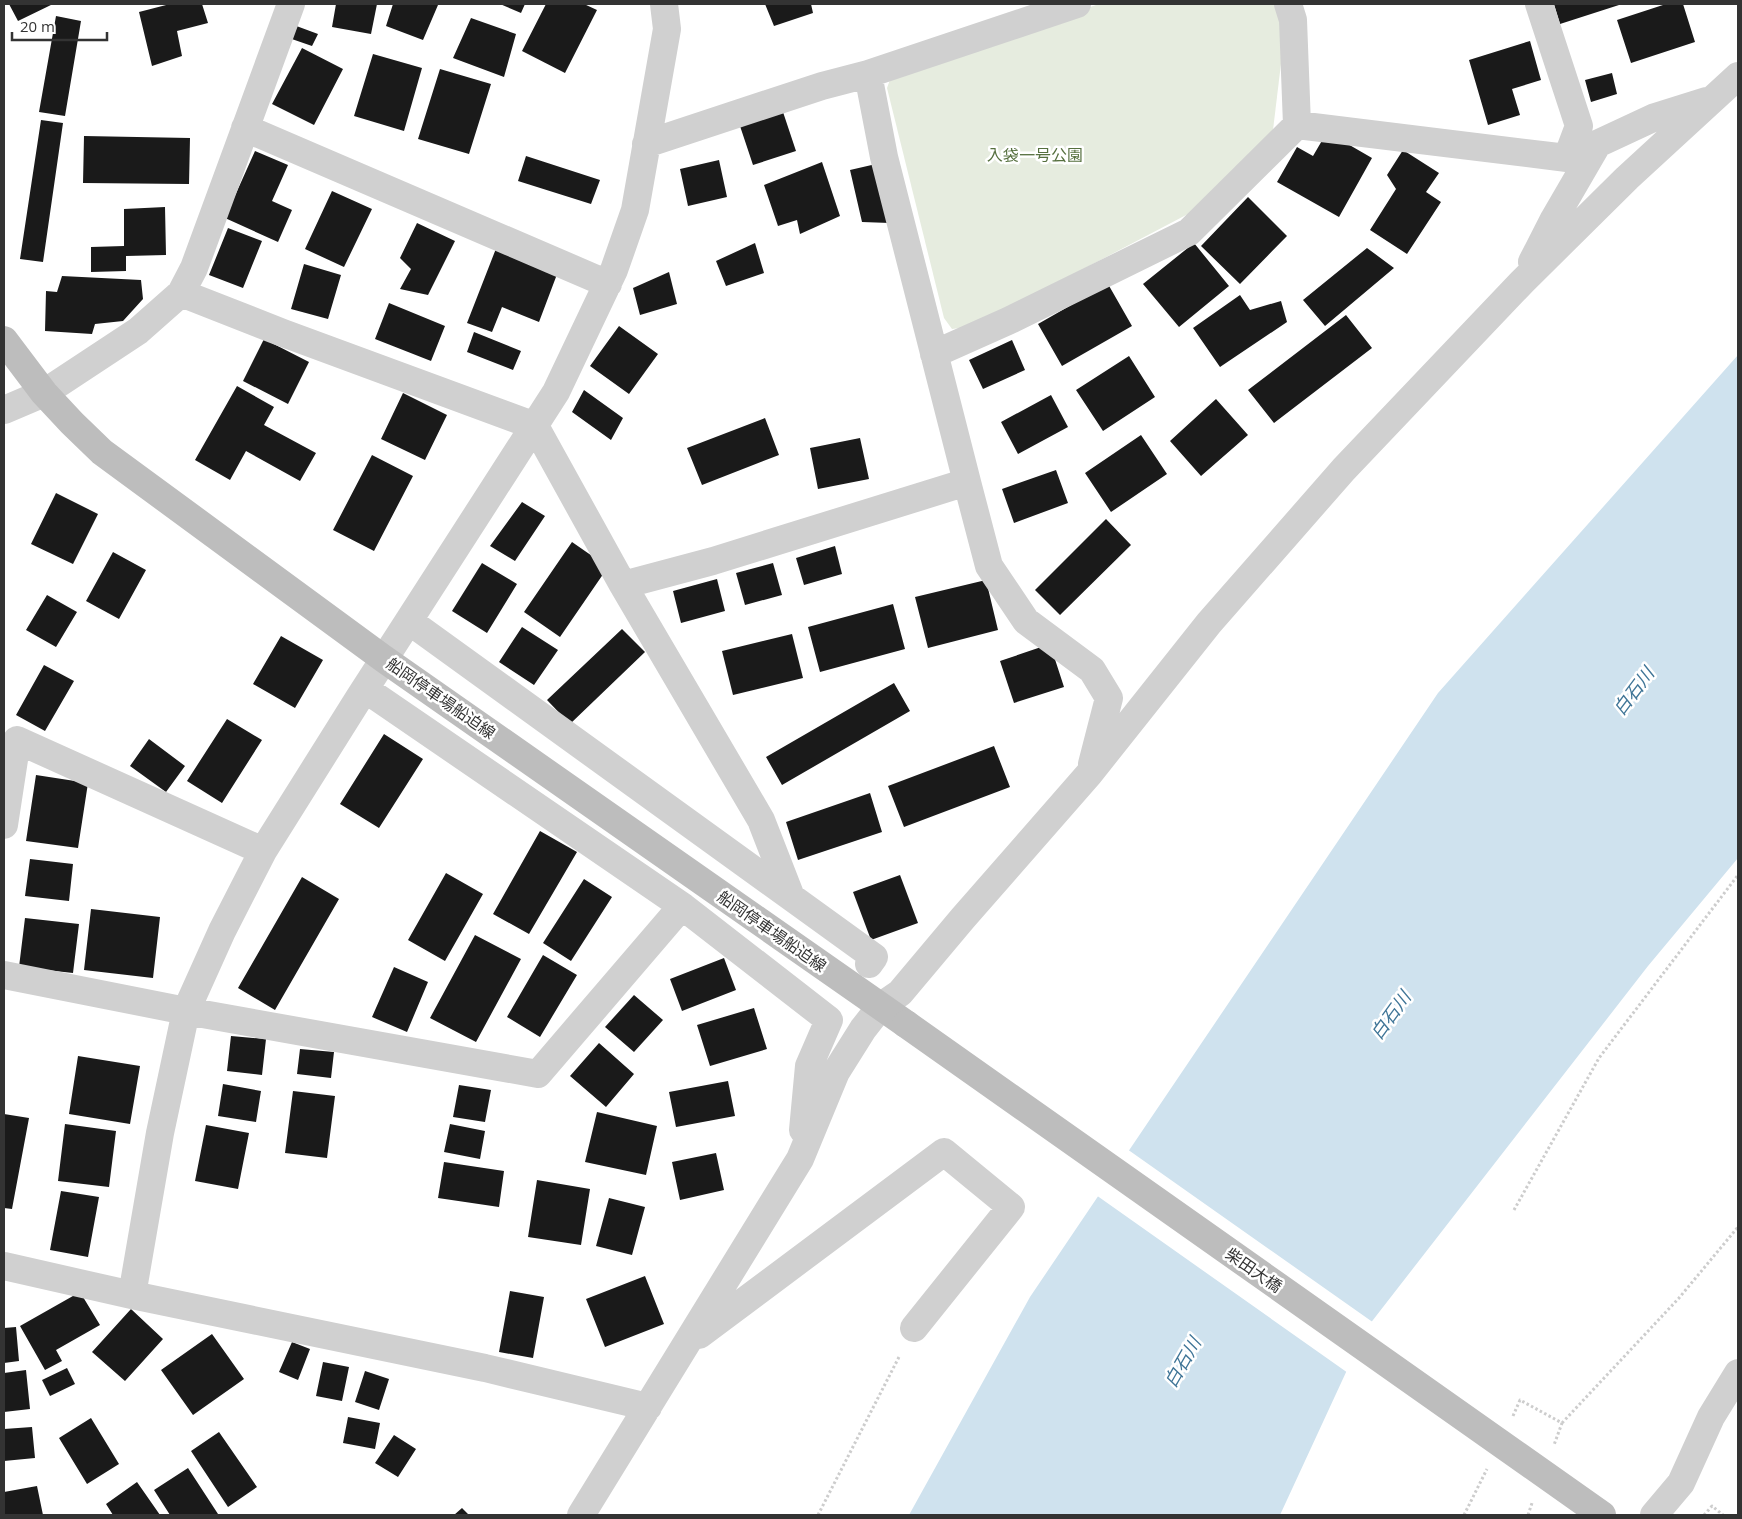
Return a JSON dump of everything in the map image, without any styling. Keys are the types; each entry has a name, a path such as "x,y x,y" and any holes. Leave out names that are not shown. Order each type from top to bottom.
{"main road":[{"name":"船岡停車場船迫線","path":"4,340 44,393 102,452 384,659 906,1024"},
{"name":"柴田大橋","path":"906,1024 1602,1515"}],"street":[{"path":"4,410 44,393 138,331 181,293 194,268 291,4"},
{"path":"132,1295 160,1133 186,1011 222,931 263,851 556,392 608,284 635,210 667,29 664,4"},
{"path":"646,144 822,86 868,74 1041,9 1077,4"},
{"path":"934,354 1017,317 1189,232 1297,125 1293,20 1288,4"},
{"path":"1539,4 1579,126 1567,158"},
{"path":"868,74 884,157 989,566 1026,622 1092,670 1109,698 1089,774"},
{"path":"581,1515 688,1344 800,1159 836,1072 880,1006 900,993 1089,774 1209,623 1332,483 1522,282 1627,178 1738,76"},
{"path":"1297,125 1567,158 1655,117 1714,98"},
{"path":"245,128 608,284"},
{"path":"1522,282 1554,219 1597,145"},
{"path":"181,293 283,333 535,426 623,585 761,820 791,897"},
{"path":"623,585 713,561 967,482"},
{"path":"409,621 874,957 869,964"},
{"path":"365,689 682,906 829,1020 809,1066 800,1159"},
{"path":"4,825 17,740 263,851"},
{"path":"4,976 186,1011 538,1074 682,906"},
{"path":"688,1344 944,1152 1012,1207 914,1328"},
{"path":"4,1266 132,1295 485,1368 648,1407"},
{"path":"1654,1515 1681,1482 1711,1417 1738,1374"}],"path":[{"path":"1514,1210 1599,1058 1738,875"},
{"path":"1562,1423 1679,1298 1738,1227"},
{"path":"818,1515 914,1328"},
{"path":"1704,1515 1712,1506 1723,1515"}],"green space":[{"name":"入袋一号公園","path":"1099,4 1280,4 1286,22 1273,130 1188,214 975,326 952,329 944,318 887,88 892,74"}],"water":[{"name":"白石川","path":"1738,355 1738,858 1648,966 1366,1329 1280,1515 909,1515 1030,1297 1438,693"}],"pier":[{"path":"1127,1149 1374,1323 1368,1330 1348,1373 1096,1195"}],"building":[{"path":"9,4 53,4 18,21"},
{"path":"170,4 202,4 208,23 177,31 182,56 152,66 139,12"},
{"path":"336,4 377,4 371,34 332,27"},
{"path":"393,4 438,5 423,40 386,26"},
{"path":"500,4 525,4 521,13"},
{"path":"546,4 584,4 597,10 565,73 522,51"},
{"path":"765,4 811,4 813,13 774,26"},
{"path":"1554,4 1619,4 1619,5 1560,24"},
{"path":"1666,4 1683,4 1695,42 1631,63 1617,20"},
{"path":"56,16 81,21 65,116 39,112"},
{"path":"471,18 516,34 504,77 453,58"},
{"path":"291,24 318,34 312,46 286,37"},
{"path":"1530,41 1541,80 1512,89 1520,115 1488,125 1469,60"},
{"path":"302,48 343,69 314,125 272,104"},
{"path":"373,54 422,68 404,131 354,116"},
{"path":"440,69 491,84 469,154 418,139"},
{"path":"1612,73 1617,94 1591,102 1585,80"},
{"path":"783,112 796,151 753,165 740,126"},
{"path":"41,120 63,123 43,262 20,259"},
{"path":"1327,132 1372,158 1339,217 1277,182 1297,147 1313,156"},
{"path":"84,136 190,138 189,184 83,183"},
{"path":"1403,150 1439,173 1426,192 1441,202 1407,254 1370,230 1396,189 1387,175"},
{"path":"255,151 288,165 272,201 292,210 278,242 225,218"},
{"path":"526,156 600,180 591,204 518,181"},
{"path":"719,160 727,197 688,206 680,169"},
{"path":"822,162 840,216 800,234 797,220 778,226 764,185"},
{"path":"876,164 890,223 862,222 850,170"},
{"path":"332,191 372,209 344,267 305,249"},
{"path":"1248,197 1287,236 1240,284 1201,246"},
{"path":"165,207 166,255 126,256 126,271 91,272 91,247 124,246 124,209"},
{"path":"417,223 455,241 428,295 400,289 411,269 400,258"},
{"path":"228,228 262,241 243,288 209,275"},
{"path":"755,243 764,273 726,286 716,261"},
{"path":"1194,243 1229,286 1179,327 1143,284"},
{"path":"497,246 559,269 539,322 502,307 492,332 467,323"},
{"path":"1367,248 1394,268 1325,326 1303,300"},
{"path":"304,264 341,275 328,319 291,309"},
{"path":"669,272 677,304 640,315 633,288"},
{"path":"62,276 141,280 143,299 123,321 95,324 92,334 45,331 46,291 57,292"},
{"path":"1108,284 1132,326 1062,366 1038,324"},
{"path":"1240,295 1250,310 1281,301 1287,322 1220,367 1193,328"},
{"path":"389,303 445,326 431,361 375,339"},
{"path":"1346,315 1372,348 1274,423 1248,390"},
{"path":"619,326 658,354 629,394 590,366"},
{"path":"474,332 521,351 513,370 467,352"},
{"path":"264,339 309,362 288,404 243,381"},
{"path":"1012,340 1025,370 983,389 969,360"},
{"path":"1129,356 1155,397 1103,431 1076,390"},
{"path":"237,386 274,407 264,425 316,453 300,481 246,451 230,480 195,460"},
{"path":"584,390 623,418 611,440 572,412"},
{"path":"403,393 447,415 425,460 381,439"},
{"path":"1051,395 1068,427 1018,454 1001,422"},
{"path":"1216,399 1248,435 1201,476 1170,441"},
{"path":"765,418 779,455 702,485 687,448"},
{"path":"1141,435 1167,474 1111,512 1085,473"},
{"path":"860,438 869,479 818,489 810,448"},
{"path":"372,455 413,476 374,551 333,530"},
{"path":"1056,470 1068,503 1014,523 1002,489"},
{"path":"56,493 98,514 73,564 31,544"},
{"path":"522,502 545,516 515,561 490,546"},
{"path":"1106,519 1131,545 1060,615 1035,590"},
{"path":"572,542 608,567 560,637 524,612"},
{"path":"835,546 842,574 804,585 796,558"},
{"path":"113,552 146,570 119,619 86,601"},
{"path":"482,563 517,584 487,633 452,611"},
{"path":"773,563 782,595 745,605 736,573"},
{"path":"717,579 725,611 681,623 673,591"},
{"path":"986,580 998,630 928,648 915,597"},
{"path":"47,595 77,612 56,647 26,630"},
{"path":"893,604 905,649 820,672 808,627"},
{"path":"522,627 558,650 534,685 499,662"},
{"path":"622,629 645,652 570,724 547,700"},
{"path":"792,634 803,678 733,695 722,651"},
{"path":"281,636 323,660 295,708 253,684"},
{"path":"1050,644 1064,687 1014,703 1000,661"},
{"path":"44,665 74,681 45,731 16,715"},
{"path":"894,683 910,711 782,785 766,757"},
{"path":"227,719 262,740 222,803 187,781"},
{"path":"384,734 423,759 379,828 340,804"},
{"path":"149,739 185,766 166,792 130,766"},
{"path":"994,746 1010,787 904,827 888,786"},
{"path":"36,775 88,783 78,848 26,841"},
{"path":"870,793 882,832 798,860 786,822"},
{"path":"540,831 577,852 529,934 493,914"},
{"path":"30,859 73,864 69,901 25,896"},
{"path":"446,873 483,894 445,961 408,940"},
{"path":"900,875 918,923 871,940 853,892"},
{"path":"302,877 339,899 275,1010 238,988"},
{"path":"584,879 612,897 571,961 543,943"},
{"path":"91,909 160,917 153,978 84,970"},
{"path":"25,918 79,924 73,973 19,967"},
{"path":"475,935 521,959 476,1042 430,1018"},
{"path":"543,955 577,975 540,1037 507,1017"},
{"path":"724,958 736,990 682,1011 670,979"},
{"path":"394,967 428,982 407,1032 372,1017"},
{"path":"634,995 663,1020 634,1052 605,1027"},
{"path":"754,1008 767,1049 710,1066 697,1025"},
{"path":"231,1036 266,1039 262,1075 227,1071"},
{"path":"599,1043 634,1074 606,1107 570,1076"},
{"path":"300,1049 334,1052 331,1078 297,1074"},
{"path":"78,1056 140,1066 130,1124 69,1114"},
{"path":"728,1081 735,1116 676,1127 669,1092"},
{"path":"223,1084 261,1091 256,1122 218,1116"},
{"path":"459,1085 491,1090 485,1122 453,1117"},
{"path":"293,1091 335,1096 327,1158 285,1153"},
{"path":"597,1112 657,1126 646,1175 585,1162"},
{"path":"4,1114 29,1118 12,1209 4,1208"},
{"path":"65,1124 116,1131 109,1187 58,1181"},
{"path":"450,1124 485,1131 480,1159 444,1152"},
{"path":"206,1125 249,1133 238,1189 195,1181"},
{"path":"716,1153 724,1190 680,1200 672,1162"},
{"path":"444,1162 504,1171 499,1207 438,1198"},
{"path":"537,1180 590,1189 581,1245 528,1237"},
{"path":"61,1191 99,1197 88,1257 50,1250"},
{"path":"609,1198 645,1207 632,1255 596,1246"},
{"path":"645,1276 664,1324 605,1347 586,1299"},
{"path":"510,1291 544,1297 533,1358 499,1352"},
{"path":"80,1292 100,1325 56,1350 62,1361 45,1370 20,1326"},
{"path":"131,1309 163,1339 125,1381 92,1352"},
{"path":"16,1327 19,1361 4,1363 4,1328"},
{"path":"212,1334 244,1379 193,1415 161,1370"},
{"path":"292,1342 310,1349 298,1380 279,1372"},
{"path":"323,1362 349,1367 342,1401 316,1396"},
{"path":"67,1368 75,1384 50,1396 42,1380"},
{"path":"26,1370 30,1409 4,1412 4,1373"},
{"path":"365,1371 389,1379 379,1410 355,1402"},
{"path":"348,1417 380,1423 375,1449 343,1443"},
{"path":"91,1418 119,1464 87,1484 59,1438"},
{"path":"32,1427 35,1458 4,1461 4,1429"},
{"path":"219,1432 257,1487 228,1507 191,1451"},
{"path":"394,1435 416,1449 398,1477 375,1463"},
{"path":"188,1468 217,1515 170,1515 154,1490"},
{"path":"137,1482 160,1515 113,1515 106,1504"},
{"path":"37,1486 43,1515 4,1515 4,1492"},
{"path":"462,1508 469,1515 454,1515"}]}
